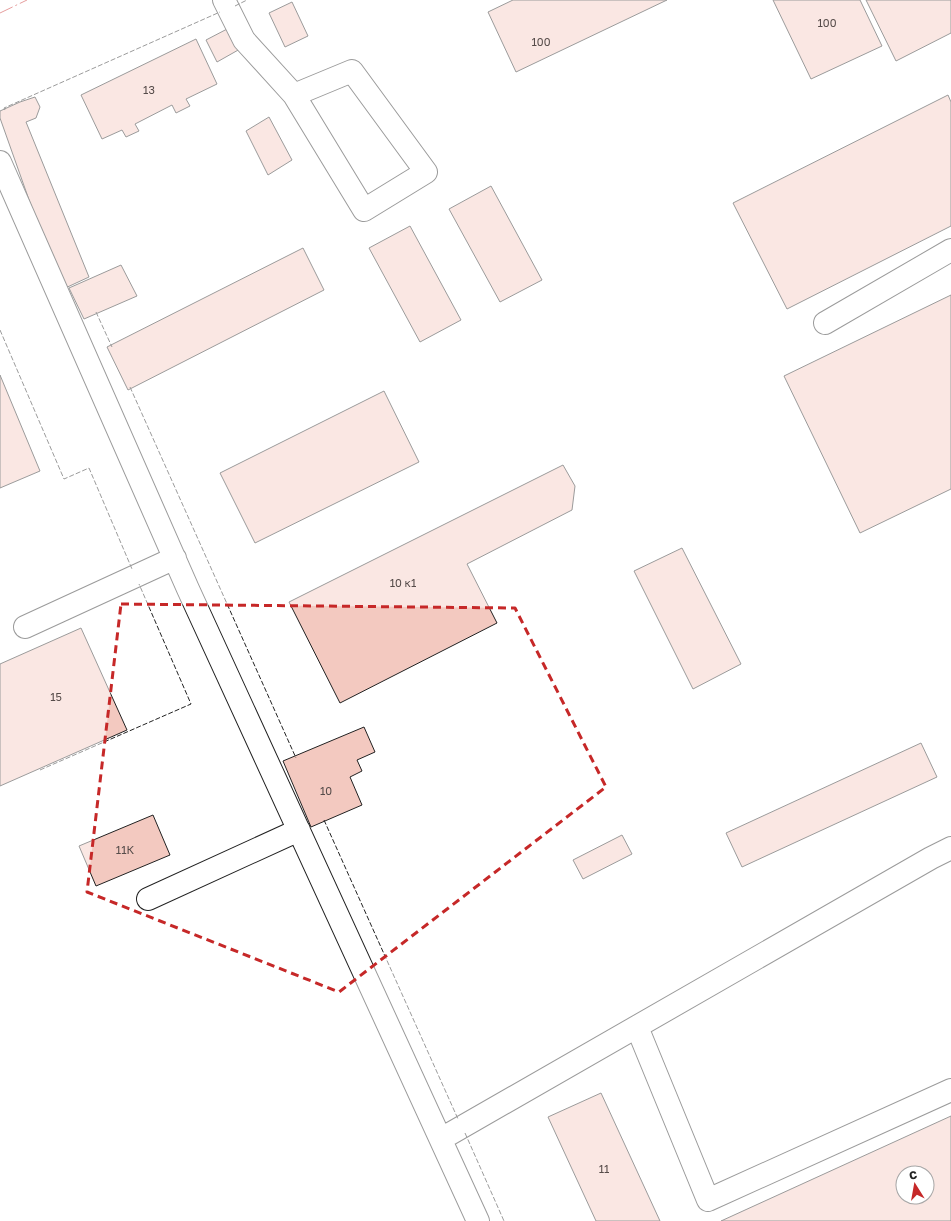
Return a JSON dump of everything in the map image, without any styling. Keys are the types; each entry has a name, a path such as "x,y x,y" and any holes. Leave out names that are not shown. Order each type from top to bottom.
{"street":[{"path":"224,0 244,40 294,95 364,210 426,172 352,71 294,95"},
{"path":"0,162 175,558 478,1221"},
{"path":"825,323 951,250"},
{"path":"25,627 175,558"},
{"path":"148,899 299,830"},
{"path":"441,1139 931,858 951,848"},
{"path":"637,1027 708,1200 951,1090"}],"highlighted area":[{"path":"121,604 515,608 606,787 339,992 87,892"}],"building":[{"path":"513,0 667,0 516,72 488,12"},
{"path":"773,0 860,0 882,46 811,79"},
{"path":"866,0 951,0 951,33 896,61"},
{"path":"292,2 308,36 285,47 269,13"},
{"path":"229,28 240,49 217,62 206,40"},
{"path":"196,39 217,84 186,99 190,106 176,113 172,105 135,124 139,131 126,137 122,130 102,139 81,95"},
{"path":"948,95 951,102 951,226 787,309 733,203"},
{"path":"35,97 40,107 36,118 26,122 89,277 61,290 0,118 0,111"},
{"path":"269,117 292,160 268,175 246,131"},
{"path":"491,186 542,280 500,302 449,209"},
{"path":"410,226 461,320 420,342 369,248"},
{"path":"303,248 324,290 128,390 107,347"},
{"path":"121,265 137,296 84,319 69,288"},
{"path":"951,295 951,489 860,533 784,376"},
{"path":"0,375 40,471 0,488"},
{"path":"384,391 419,462 255,543 220,473"},
{"path":"563,465 575,486 572,510 467,564 497,623 340,703 289,602"},
{"path":"682,548 741,664 693,689 634,571"},
{"path":"81,628 127,730 0,786 0,664"},
{"path":"364,727 375,752 357,760 362,771 350,777 362,805 311,827 283,761"},
{"path":"921,743 937,777 742,867 726,833"},
{"path":"153,815 170,855 96,886 79,846"},
{"path":"622,835 632,854 583,879 573,860"},
{"path":"601,1093 660,1221 596,1221 548,1117"},
{"path":"951,1116 951,1221 721,1221"}],"fence":[{"path":"235,6 247,0"},
{"path":"5,110 4,108 220,12"},
{"path":"96,312 112,347"},
{"path":"0,330 64,479 89,468 132,569"},
{"path":"130,387 296,758"},
{"path":"40,770 191,704 139,584"},
{"path":"324,820 458,1119"},
{"path":"465,1133 504,1221"}],"power":[{"path":"0,13 27,0"}]}
